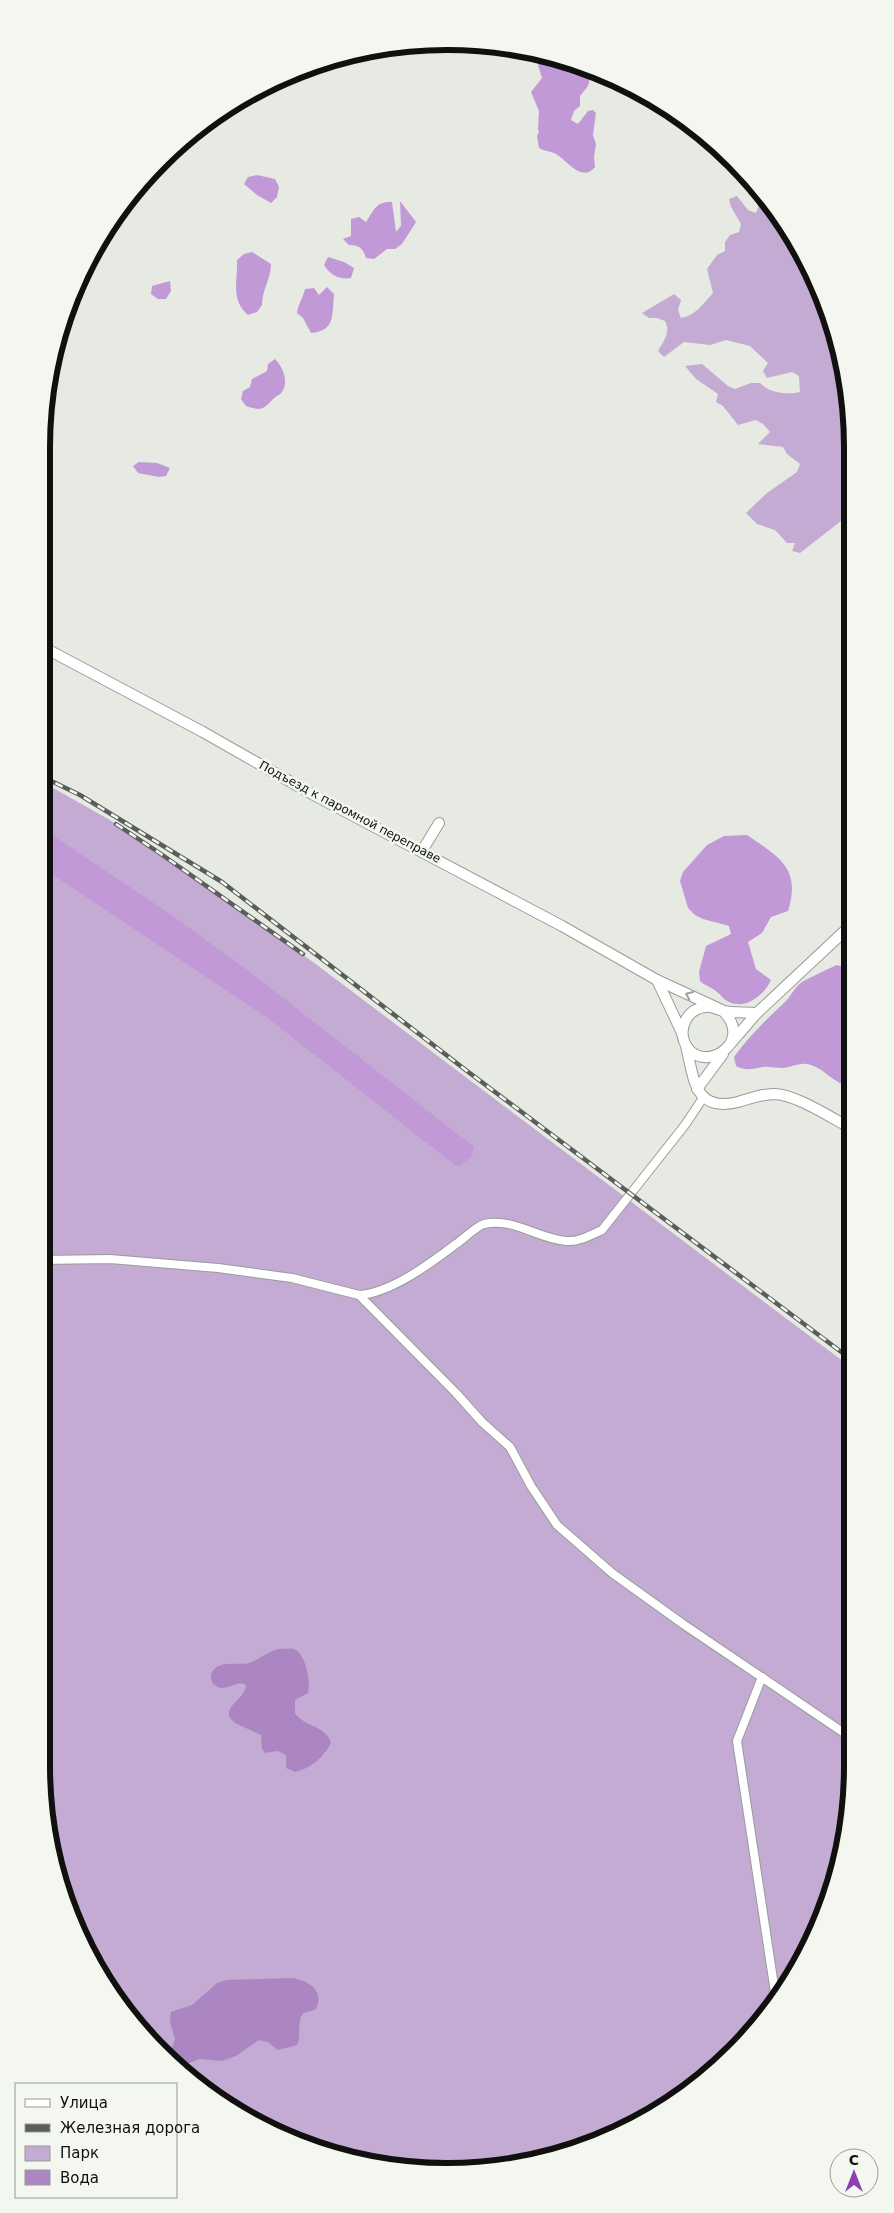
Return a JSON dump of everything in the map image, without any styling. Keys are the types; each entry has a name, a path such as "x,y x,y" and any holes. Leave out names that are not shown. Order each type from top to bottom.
{"street":[{"name":"Подъезд к паромной переправе","path":"50,651 562,926 657,980 722,1010"},
{"path":"422,851 439,823"},
{"path":"657,980 691,1051 699,1056 708,1058 717,1056 728,1047 757,1014 844,932"},
{"path":"757,1014 704,1007 695,1010 688,1016 684,1025 684,1039 700,1094 717,1105 762,1095 789,1097 844,1124"},
{"path":"50,1260 110,1260 218,1268 292,1278 359,1295 369,1295 391,1286 436,1260 483,1224 501,1224 566,1241 584,1239 602,1230 680,1132 728,1047 733,1034 733,1025 722,1010"},
{"path":"359,1295 482,1422 510,1447 557,1525 612,1573 844,1733"},
{"path":"762,1677 737,1741 775,1990"}],"green space":[{"path":"737,196 748,210 756,213 759,201 777,226 803,271 814,295 830,344 841,395 844,447 844,496 842,505 844,505 844,519 800,553 792,551 795,543 787,543 775,530 757,524 746,513 767,493 797,472 800,464 787,454 783,447 758,444 770,432 763,424 756,420 738,425 723,406 716,402 718,394 696,379 685,366 702,364 728,386 735,389 751,383 760,383 768,389 779,392 800,392 799,376 792,372 767,378 763,371 768,363 750,346 726,340 710,345 684,342 664,357 658,351 667,333 665,321 649,318 642,313 674,294 681,300 678,310 681,318 695,312 713,293 707,269 717,255 725,251 725,242 730,235 739,232 741,224 731,207 729,199"},
{"path":"50,787 108,819 161,854 313,962 844,1362 843,1792 841,1818 836,1843 823,1894 814,1918 791,1965 762,2008 728,2047 689,2081 646,2110 599,2133 550,2149 499,2160 447,2163 421,2162 395,2160 344,2149 319,2142 271,2122 248,2110 205,2081 166,2047 149,2028 132,2008 103,1965 80,1918 71,1894 53,1818 50,1766"}],"shaded area":[{"path":"539,61 592,77 580,96 580,106 574,111 571,120 578,124 588,111 593,110 596,113 593,135 596,144 595,167 590,171 584,173 579,171 554,153 539,148 537,136 539,132 539,111 531,92 542,78"},
{"path":"257,175 275,179 279,187 277,197 271,203 257,195 244,184 248,177"},
{"path":"400,201 416,222 402,244 395,249 387,249 374,259 366,258 360,248 349,245 343,239 351,236 351,219 359,217 366,222 376,207 387,202 392,202 396,232 401,226"},
{"path":"252,252 271,264 262,305 257,312 248,315 242,309 237,296 237,260 244,254"},
{"path":"328,257 344,262 354,268 351,278 339,277 329,272 324,265"},
{"path":"170,281 171,291 166,299 158,299 151,294 152,286"},
{"path":"327,287 334,294 331,320 325,329 311,333 303,318 297,313 298,307 305,289 314,288 319,295"},
{"path":"275,359 285,379 282,392 261,409 246,406 241,399 243,391 250,387 252,379 267,371 268,364"},
{"path":"139,462 157,463 170,468 166,476 159,477 138,473 133,466"},
{"path":"50,833 173,916 255,976 474,1147 472,1156 459,1167 451,1162 269,1019 50,873"},
{"path":"747,835 784,864 792,884 788,911 771,917 762,933 748,942 756,969 771,980 764,991 754,1000 748,1003 735,1004 727,1001 715,990 700,981 699,972 706,946 731,934 729,926 695,915 688,908 680,881 683,872 707,845 724,836"},
{"path":"837,965 844,967 844,1084 812,1065 800,1064 785,1068 765,1067 749,1069 736,1066 734,1057 759,1027 787,1000 797,986"}],"water":[{"path":"278,1649 294,1649 302,1656 307,1669 309,1688 308,1693 295,1700 295,1713 299,1718 325,1733 331,1743 316,1762 295,1772 286,1768 286,1755 278,1751 265,1753 262,1749 261,1735 235,1723 229,1717 233,1704 243,1694 246,1685 239,1684 220,1688 211,1679 213,1670 217,1667 227,1664 249,1663"},
{"path":"291,1978 303,1981 313,1987 317,1991 318,2002 316,2009 304,2013 300,2019 297,2045 278,2050 268,2042 259,2040 236,2056 222,2061 199,2059 186,2065 171,2051 175,2039 170,2022 171,2012 192,2005 217,1983 227,1980"}],"railway":[{"path":"50,780 80,795 222,882 467,1071 844,1354"},
{"path":"116,824 303,954"}]}
